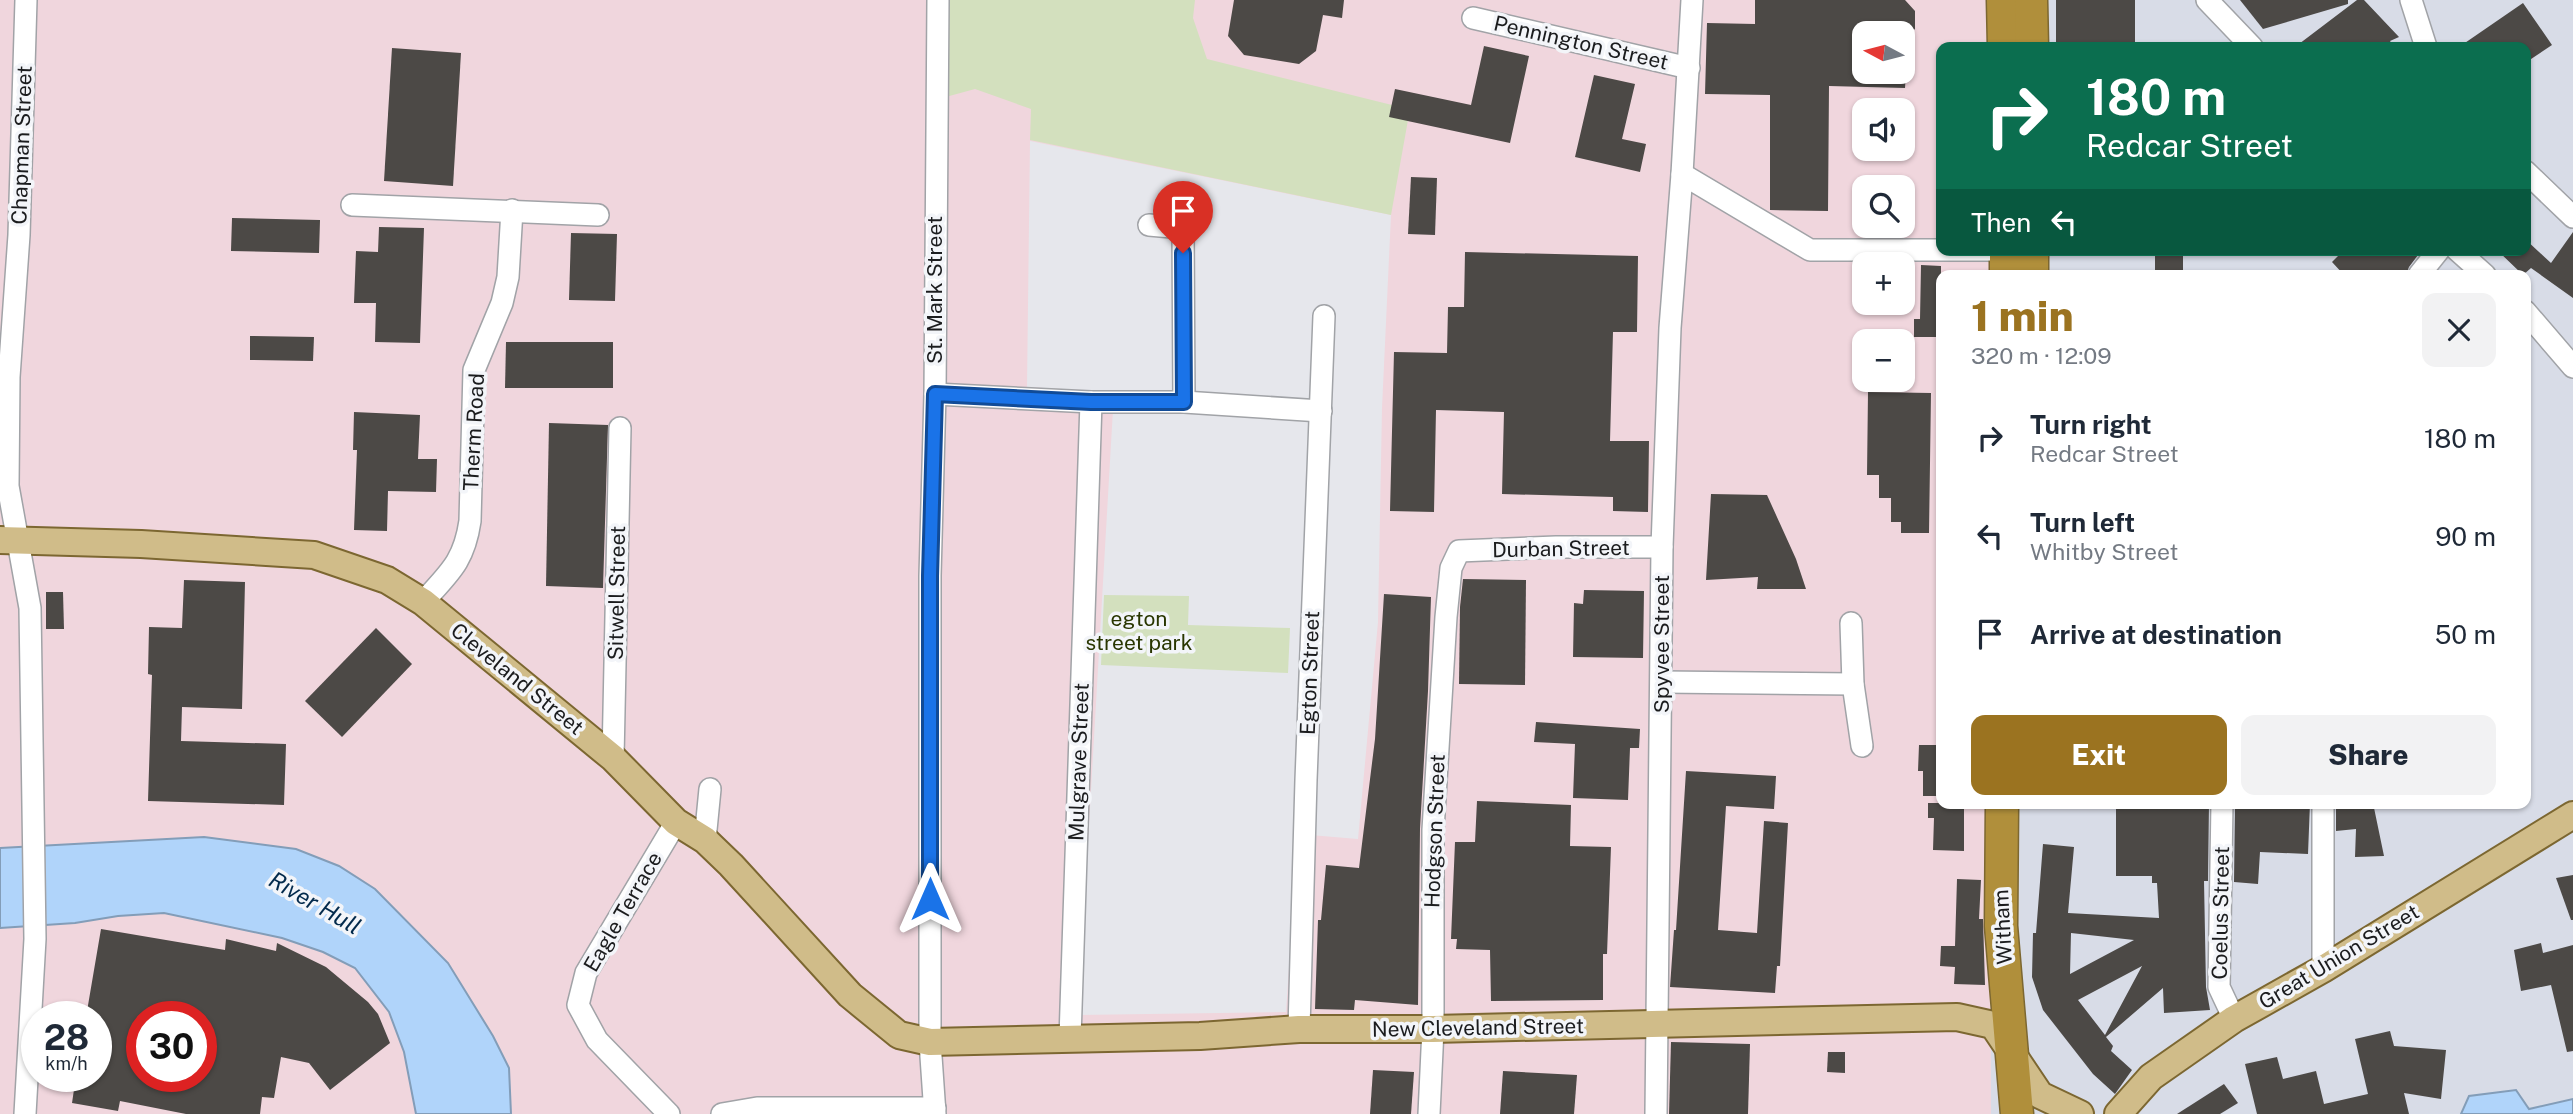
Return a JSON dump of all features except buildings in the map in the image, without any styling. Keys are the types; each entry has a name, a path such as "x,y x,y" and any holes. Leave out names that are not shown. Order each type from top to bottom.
{"highway":[{"path":"2003,0 2004,42"},
{"path":"2031,0 2032,42"},
{"name":"Witham","path":"2002,809 2001,926 2017,1114"},
{"name":"Witham","path":"2012,1051 2019,809"}],"main road":[{"name":"Cleveland Street","path":"8,540 314,555 387,580 423,602 613,758 676,822 705,840 850,995 899,1035 930,1042"},
{"name":"Great Union Street","path":"2118,1114 2151,1077 2234,1019 2323,969 2573,815"},
{"name":"New Cleveland Street","path":"930,1042 1200,1036 1299,1029 1433,1029 1957,1017 1993,1025 2012,1051"},
{"path":"2012,1051 2040,1095 2080,1114"}],"street":[{"name":"Chapman Street","path":"25,1114 34,939 30,608 8,540 8,486 9,377 19,235 26,0"},
{"name":"St. Mark Street","path":"935,1111 930,1042 930,576 935,394 938,0"},
{"name":"Spyvee Street","path":"1656,1114 1662,547 1670,328 1692,0"},
{"path":"2207,0 2247,42"},
{"path":"2410,0 2424,42"},
{"name":"Pennington Street","path":"1473,18 1689,68"},
{"path":"1682,174 1810,250 1936,250"},
{"path":"2531,176 2573,217"},
{"path":"352,205 598,215"},
{"name":"Therm Road","path":"423,602 456,564 467,545 474,370 502,303 508,277 512,210"},
{"path":"1149,225 1183,228 1184,402"},
{"path":"2423,270 2434,256"},
{"path":"2464,256 2479,270"},
{"name":"Egton Street","path":"1299,1029 1324,316"},
{"path":"2531,319 2573,367"},
{"path":"935,394 1091,402 1184,402 1321,411"},
{"name":"Mulgrave Street","path":"1070,1038 1091,402"},
{"name":"Sitwell Street","path":"613,758 620,428"},
{"name":"Durban Street","path":"1460,551 1662,547"},
{"name":"Hodgson Street","path":"1429,1114 1433,1029 1434,816 1446,617 1451,568 1460,551"},
{"path":"1851,623 1853,684 1862,746"},
{"path":"1662,681 1853,684"},
{"path":"705,840 710,789"},
{"name":"Coelus Street","path":"2222,809 2219,987 2234,1019"},
{"path":"2323,809 2323,969"},
{"name":"Eagle Terrace","path":"669,1114 597,1040 578,1005 586,973 676,822"},
{"path":"722,1114 757,1108 935,1111"}],"shaded area":[{"path":"0,0 1993,0 1993,42 1936,42 1936,256 1994,256 1994,270 1936,270 1936,809 1990,809 1991,1114 511,1114 509,1068 448,963 375,889 339,866 204,837 0,848","holes":["1030,141 1391,215 1382,408 1378,622 1358,839 1298,834 1286,1012 1078,1015 1114,392 1027,387"]},
{"path":"1993,0 2573,0 2573,1101 2529,1109 2516,1090 2469,1096 2461,1114 1991,1114 1990,809 2531,809 2531,270 1994,270 1994,256 2531,256 2531,42 1993,42"},
{"path":"164,913 282,938 323,952 355,968 389,1012 404,1052 416,1114 0,1114 0,928 75,923 118,916"}],"green space":[{"path":"935,0 1195,0 1193,18 1207,59 1392,105 1408,120 1391,215 1030,140 1031,109 975,89 931,101"},
{"name":"egton street park","path":"1104,595 1189,596 1188,625 1290,628 1288,673 1101,665"}],"water":[{"name":"River Hull","path":"204,837 296,849 339,866 375,889 448,963 493,1036 509,1068 511,1114 416,1114 404,1052 389,1012 355,968 323,952 282,938 164,913 0,928 0,848"},
{"path":"2516,1090 2529,1109 2573,1099 2573,1114 2461,1114 2469,1096"}],"route":[{"path":"930,899 930,576 935,394 1091,402 1184,402 1183,253"}]}
